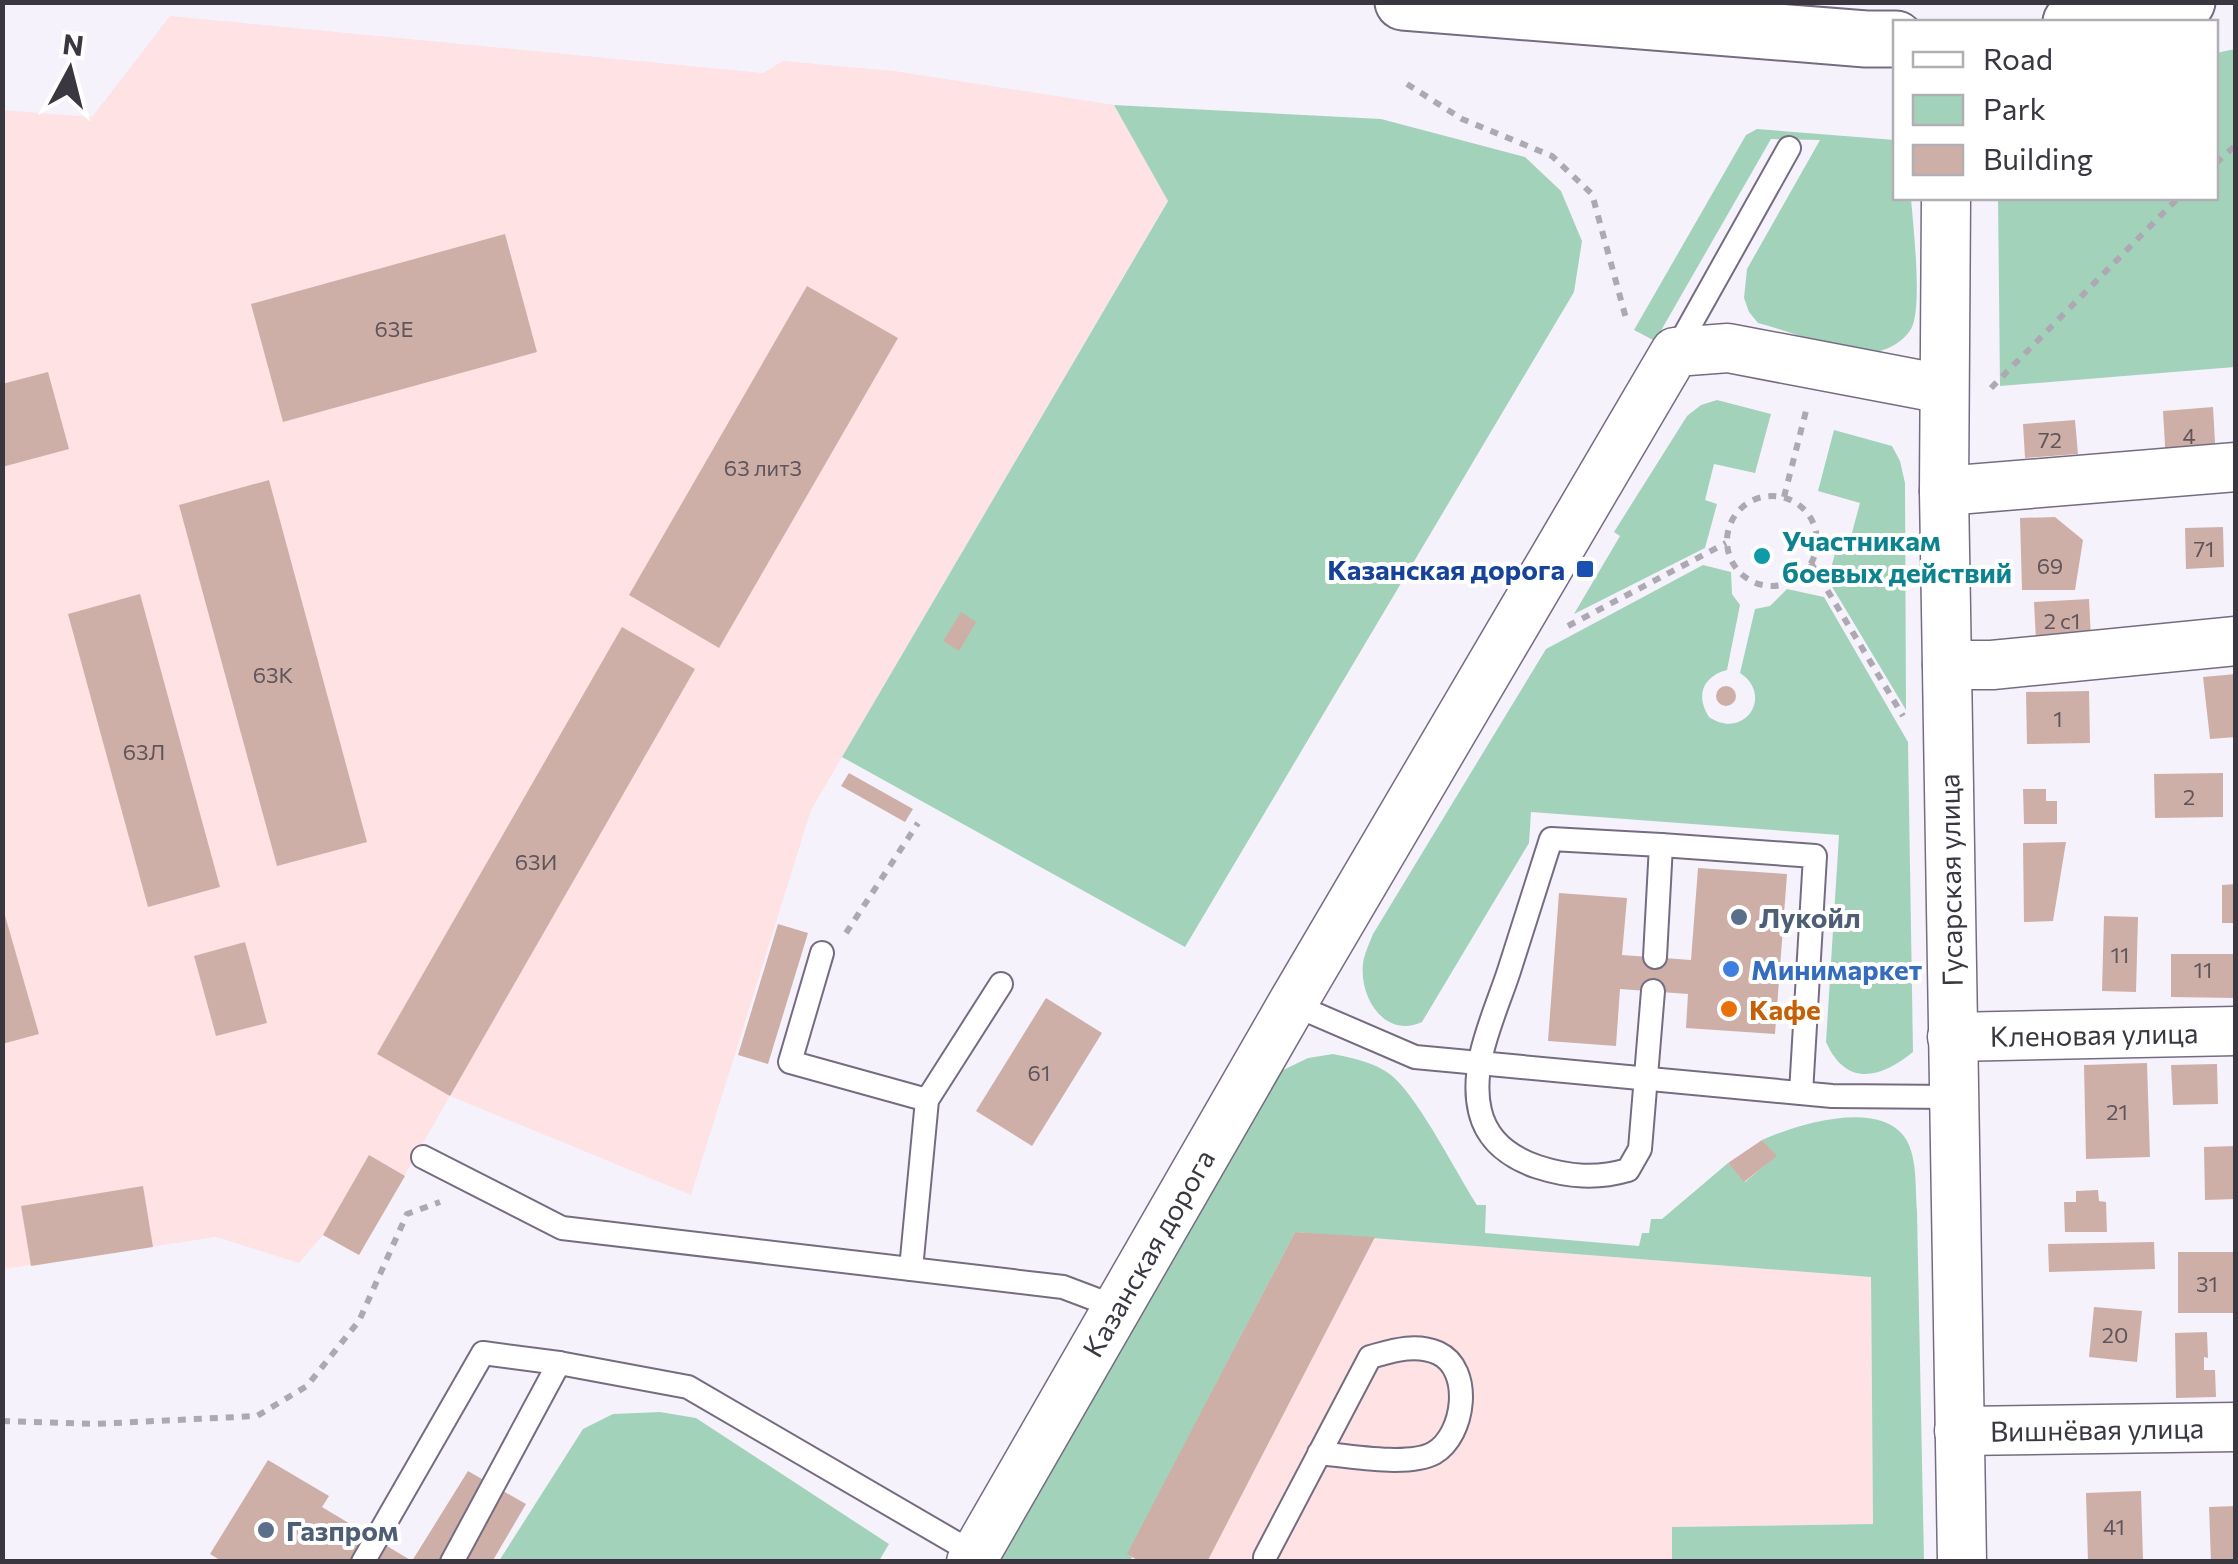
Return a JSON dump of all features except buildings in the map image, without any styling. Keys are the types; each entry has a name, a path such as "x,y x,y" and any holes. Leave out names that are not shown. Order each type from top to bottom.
{"street":[{"path":"1403,2 1893,39"},
{"path":"2083,20 2187,2"},
{"name":"Гусарская улица","path":"1946,200 1946,665 1962,1562"},
{"path":"1675,352 1728,348 1943,389"},
{"name":"Казанская дорога","path":"973,1558 1292,1004 1675,352"},
{"path":"1944,491 2236,467"},
{"path":"1946,665 1992,665 2236,642"},
{"name":"Кленовая улица","path":"1952,1037 2236,1031"},
{"name":"Вишнёвая улица","path":"1959,1431 2236,1427"}],"lane":[{"path":"1675,352 1789,148"},
{"path":"1653,991 1640,1150 1628,1170 1605,1176 1580,1176 1525,1162 1507,1153 1492,1137 1480,1114 1479,1062 1551,839 1815,856 1801,1094"},
{"path":"1655,957 1662,845"},
{"path":"822,953 790,1062 926,1100"},
{"path":"912,1270 926,1100 1001,984"},
{"path":"1292,1004 1414,1056 1801,1094 1953,1097"},
{"path":"423,1157 562,1228 1063,1286 1116,1307"},
{"path":"1265,1562 1320,1453 1370,1357 1405,1348 1440,1354 1456,1372 1462,1401 1456,1428 1434,1453 1394,1461 1320,1453"},
{"path":"363,1562 483,1353 688,1387 973,1558"},
{"path":"452,1562 560,1363"}],"path":[{"path":"1407,84 1462,119 1552,156 1584,184 1596,206 1627,322"},
{"path":"1991,388 2176,200"},
{"path":"1784,497 1806,411"},
{"path":"1770,496 1796,503 1813,523 1816,536 1811,563 1789,582 1761,584 1737,569 1726,543 1728,529 1744,506 1770,496"},
{"path":"1558,631 1726,543"},
{"path":"1811,563 1909,726"},
{"path":"822,953 842,939 918,823"},
{"path":"2,1421 94,1424 257,1416 306,1386 358,1320 407,1214 481,1186"}],"shaded area":[{"path":"170,16 763,73 783,61 894,71 1114,105 1168,200 811,810 691,1195 450,1096 359,1255 323,1235 299,1263 216,1237 3,1269 2,110 92,117"},
{"path":"1295,1232 1871,1277 1873,1524 1672,1527 1672,1562 1130,1562 1132,1557 1127,1554"}],"green space":[{"path":"2235,49 2235,367 2000,386 1998,200 2218,200 2218,53"},
{"path":"1114,105 1381,119 1525,157 1561,191 1582,241 1574,292 1185,947 842,757 1168,201"},
{"path":"1757,129 1893,140 1893,200 1911,200 1917,285 1915,318 1907,335 1896,344 1877,352 1851,350 1758,323 1749,312 1744,298 1747,269 1820,140 1771,139 1655,341 1634,330 1746,135"},
{"path":"1717,400 1771,414 1755,473 1714,464 1705,500 1717,504 1705,548 1574,614 1620,536 1614,532 1687,416 1701,405"},
{"path":"1834,430 1892,446 1900,461 1905,483 1906,710 1828,580 1839,538 1850,540 1860,503 1818,491"},
{"path":"1703,565 1731,572 1732,594 1740,605 1727,670 1712,677 1702,694 1709,717 1734,723 1751,712 1755,693 1740,673 1755,609 1770,606 1787,589 1824,597 1908,742 1913,1052 1888,1068 1865,1074 1843,1066 1826,1042 1839,835 1531,812 1529,843 1422,1022 1395,1025 1384,1019 1375,1010 1364,985 1364,958 1373,934 1546,649"},
{"path":"1333,1054 1378,1067 1402,1086 1477,1205 1486,1205 1485,1233 1639,1246 1642,1233 1649,1233 1651,1219 1662,1219 1728,1163 1745,1182 1776,1156 1762,1140 1814,1123 1855,1117 1890,1125 1903,1135 1911,1151 1916,1182 1924,1561 1672,1561 1672,1527 1873,1524 1871,1277 1295,1232 1128,1554 1132,1557 1130,1561 994,1562 1277,1073 1308,1058"},
{"path":"660,1412 696,1418 889,1544 879,1561 499,1561 583,1429 613,1414"}],"place":[{"name":"Участникам боевых действий","path":"1762,556"},
{"name":"Казанская дорога","path":"1585,569"},
{"name":"Лукойл","path":"1739,917"},
{"name":"Минимаркет","path":"1731,969"},
{"name":"Кафе","path":"1729,1009"},
{"name":"Газпром","path":"266,1530"}]}
